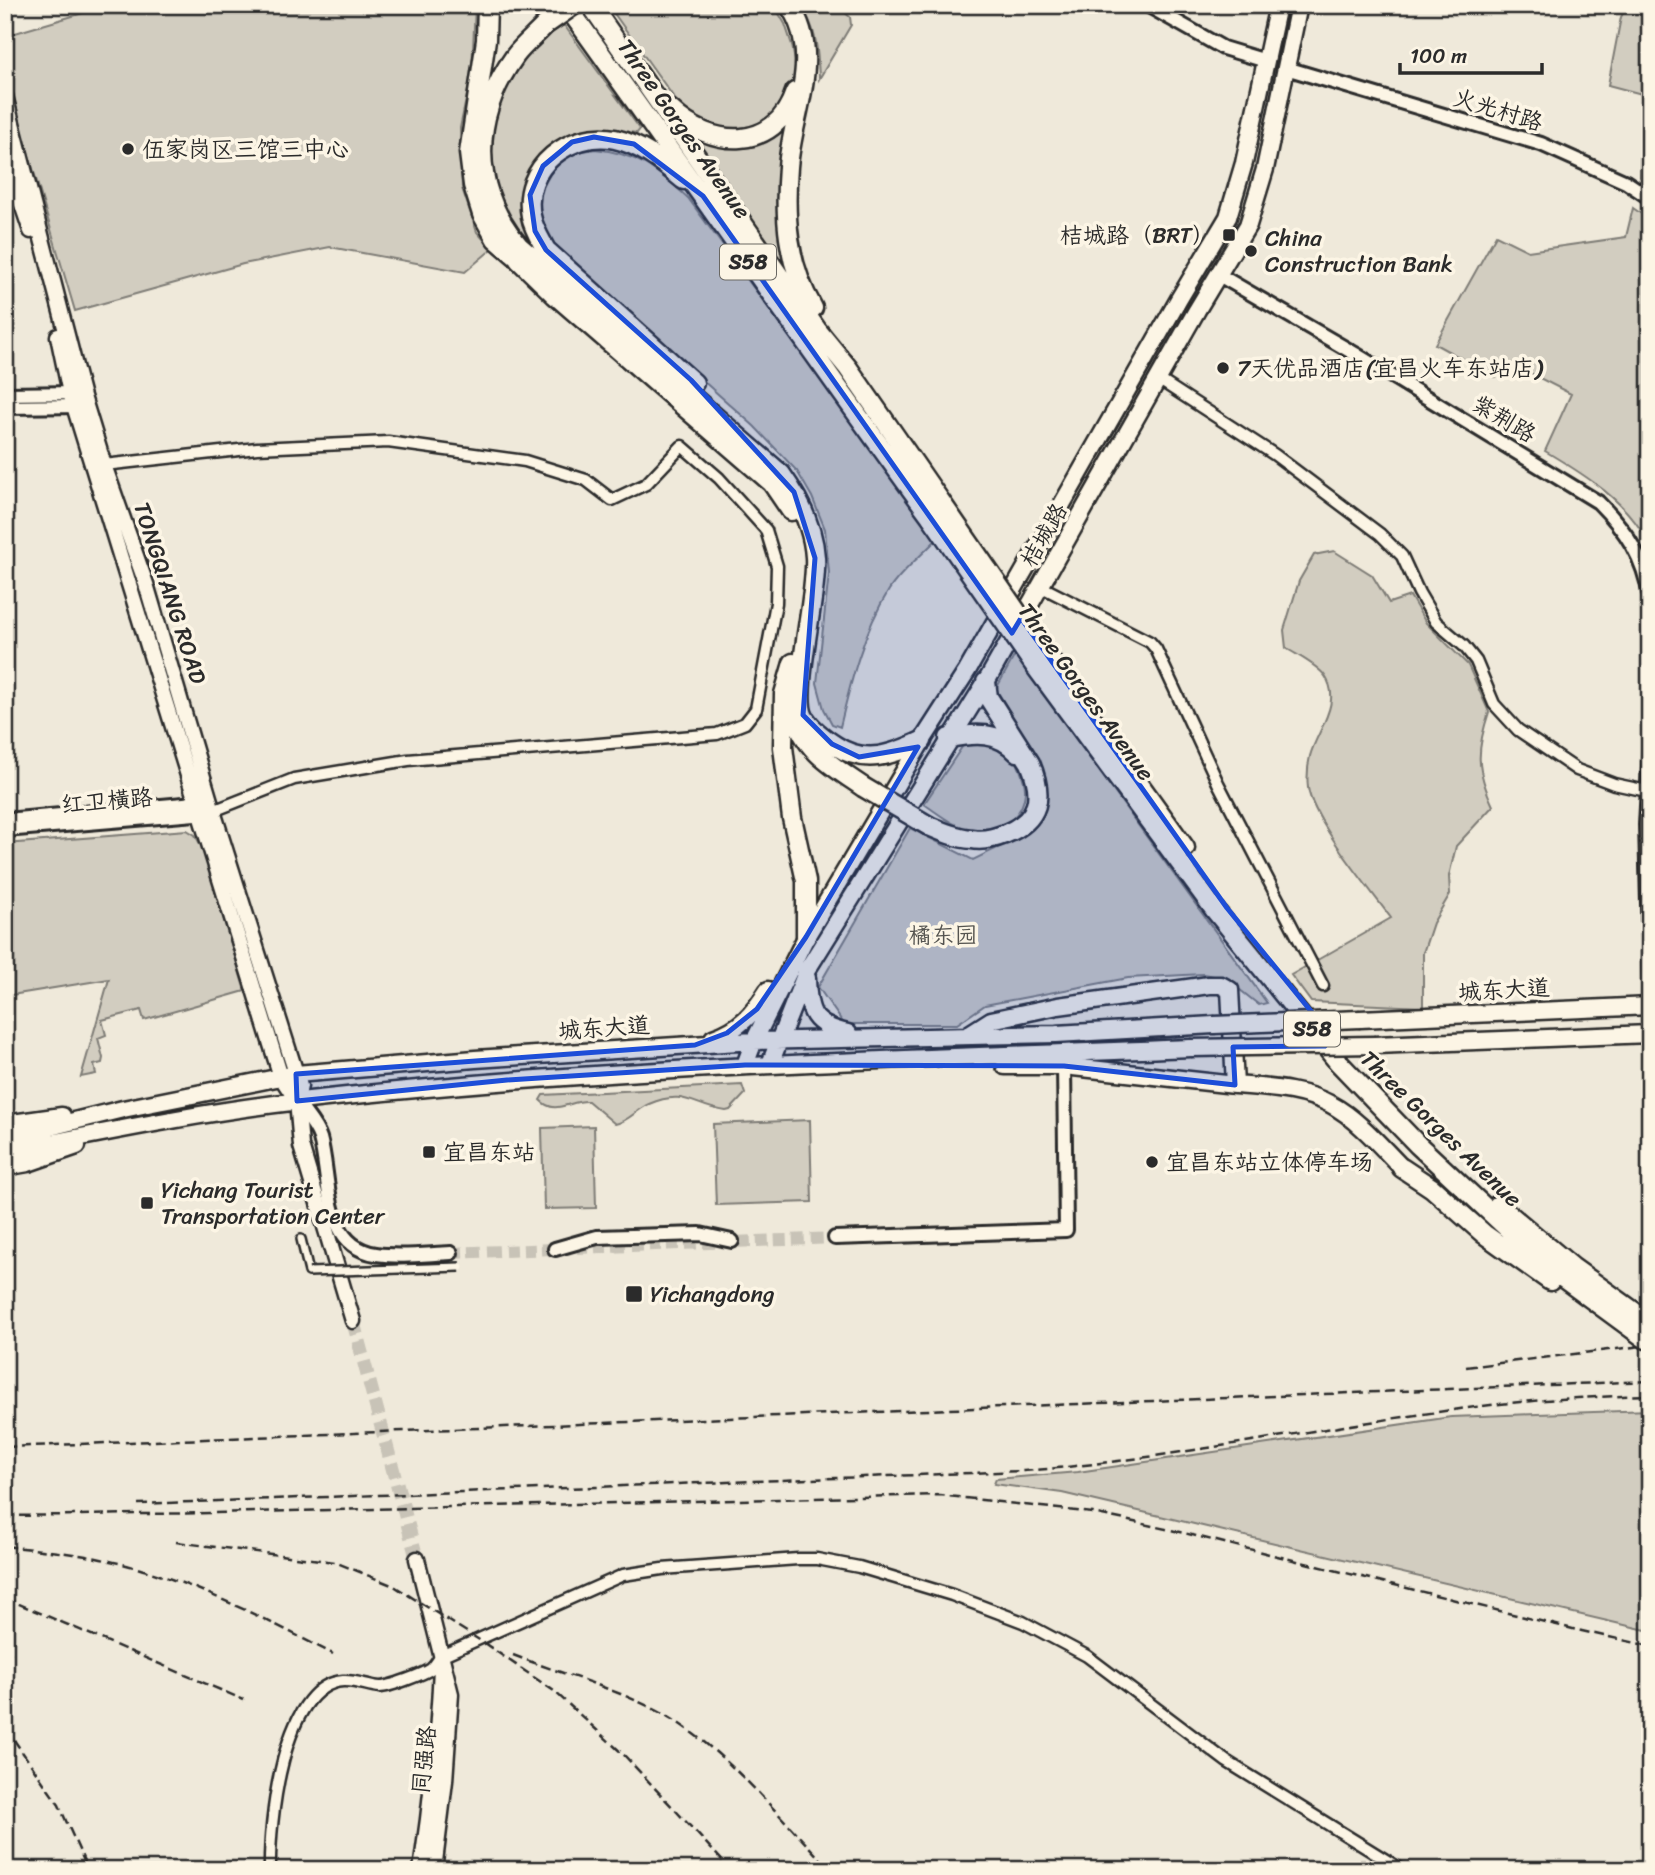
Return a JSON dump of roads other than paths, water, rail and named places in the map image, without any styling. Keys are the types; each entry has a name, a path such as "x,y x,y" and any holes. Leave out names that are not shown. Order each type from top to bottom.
{"highway":[{"path":"487,5 486,40 469,153 473,185 482,214 496,239 555,295 772,483 787,502 802,537 806,562 805,584 793,663 784,694 783,747 792,818 806,881 806,937"},
{"path":"518,259 486,212 478,186 473,153 482,106 495,75 514,47 564,5"},
{"name":"Three Gorges Avenue","path":"564,5 703,196 808,348 937,511"},
{"path":"574,5 544,22 516,55 494,92 481,133 481,164 494,207 503,227 519,246 781,474"},
{"name":"Three Gorges Avenue","path":"591,5 817,330 848,368 937,511 1214,909 1339,1063 1418,1145 1552,1270 1648,1331"},
{"path":"649,90 683,121 708,135 727,139 748,137 765,130 787,110 798,83 799,47 781,5"},
{"path":"789,5 804,36 806,53 788,166 786,228 791,260 804,294 848,368"},
{"path":"703,196 662,162 634,145 594,137 572,142 555,153 543,166 530,195 530,214 535,231 546,250 691,380 781,474 803,511 815,558 814,594 801,693 806,729 819,749 865,784"},
{"path":"793,663 795,714 801,733 818,754 931,823 955,836 975,840 997,837 1024,825 1036,809 1038,799 1035,775 1030,763 988,697 985,682"},
{"path":"803,715 811,726 832,744 859,757 899,752 922,741"},
{"path":"931,823 977,834 993,833 1020,820 1028,812 1032,801 1031,778 1026,765 1009,743 989,734 949,738"},
{"path":"1402,1168 1432,1188 1484,1234 1599,1316 1648,1331"}],"main road":[{"name":"桔城路","path":"745,1065 754,1041 806,937 922,741 967,671 1228,217 1244,163 1278,5"},
{"name":"桔城路","path":"770,1064 807,970 985,682 1248,225 1265,169 1299,5"},
{"name":"TONGQIANG ROAD","path":"5,96 78,400 146,584 204,808"},
{"name":"TONGQIANG ROAD","path":"5,155 42,264 78,400 161,683 204,808 288,1075 300,1086 297,1101 301,1146 353,1321"},
{"path":"695,1045 727,1033 747,1021 806,937"},
{"path":"807,970 810,1010 818,1021 833,1030 867,1038"},
{"path":"968,1035 991,1020 1058,1006 1221,985 1230,990 1236,1086"},
{"name":"城东大道","path":"5,1138 123,1109 288,1075 475,1059 754,1041 1056,1034 1650,1006"},
{"name":"城东大道","path":"5,1152 297,1101 507,1080 745,1065 1650,1034"},
{"path":"827,1063 1064,1066 1288,1090 1325,1099 1342,1109 1402,1168"},
{"path":"5,1124 123,1109"},
{"path":"5,1167 28,1163 132,1128"},
{"name":"同强路","path":"417,1559 449,1680 452,1713 434,1870"},
{"name":"同强路","path":"421,1870 440,1713 441,1656"}],"street":[{"path":"1147,5 1223,48 1266,61"},
{"name":"火光村路","path":"1286,68 1541,144 1626,182 1650,198"},
{"name":"紫荆路","path":"1219,275 1357,355 1598,502 1617,521 1633,544 1643,567 1650,597"},
{"path":"1158,379 1275,455 1380,534 1402,556 1436,622 1464,646 1476,661 1494,704 1518,730 1577,770 1614,784 1647,790"},
{"path":"5,394 78,400"},
{"path":"5,407 78,400"},
{"path":"104,465 257,448 388,442 525,461 586,480 612,500 646,484 682,446 719,478 766,530 777,566 776,603 757,709 746,723 717,734 408,760 294,779 204,808"},
{"path":"1040,586 1150,642 1156,649 1218,783 1323,986"},
{"path":"1650,748 1646,825 1650,982"},
{"name":"红卫横路","path":"5,820 204,808"},
{"name":"红卫横路","path":"5,830 204,808"},
{"path":"835,1238 1066,1230 1064,1066"},
{"path":"297,1101 319,1135 334,1217 350,1242 376,1254 451,1253"},
{"path":"555,1249 597,1237 700,1234 732,1241"},
{"path":"301,1239 309,1272 460,1267"},
{"path":"270,1870 272,1812 282,1760 303,1707 320,1688 343,1681 385,1687 431,1669 441,1656 623,1575 676,1568 798,1559 817,1559 859,1567 952,1595 1023,1622 1087,1656 1226,1761 1402,1870"}],"tunnel":[{"path":"451,1253 835,1238"},
{"path":"353,1321 417,1559"}],"railway":[{"path":"1466,1367 1650,1345"},
{"path":"5,1447 1650,1381"},
{"path":"138,1504 1024,1471 1133,1459 1484,1406 1555,1399 1650,1395"},
{"path":"5,1516 940,1495 1093,1513 1650,1646"},
{"path":"176,1542 335,1562 394,1586 554,1691 624,1755 731,1870"},
{"path":"5,1546 65,1553 131,1566 220,1599 333,1654"},
{"path":"5,1598 244,1700"},
{"path":"5,1650 11,1654"},
{"path":"513,1655 615,1692 672,1719 715,1751 831,1870"},
{"path":"5,1727 59,1805 88,1870"}],"place":[{"name":"伍家岗区三馆三中心","path":"128,149"},
{"name":"桔城路（BRT）","path":"1229,235"},
{"name":"China Construction Bank","path":"1251,251"},
{"name":"7天优品酒店(宜昌火车东站店)","path":"1223,368"},
{"name":"宜昌东站","path":"429,1152"},
{"name":"宜昌东站立体停车场","path":"1152,1162"},
{"name":"Yichang Tourist Transportation Center","path":"147,1203"},
{"name":"Yichangdong","path":"634,1294"}],"park label":[{"name":"橘东园","path":"943,935"}]}
